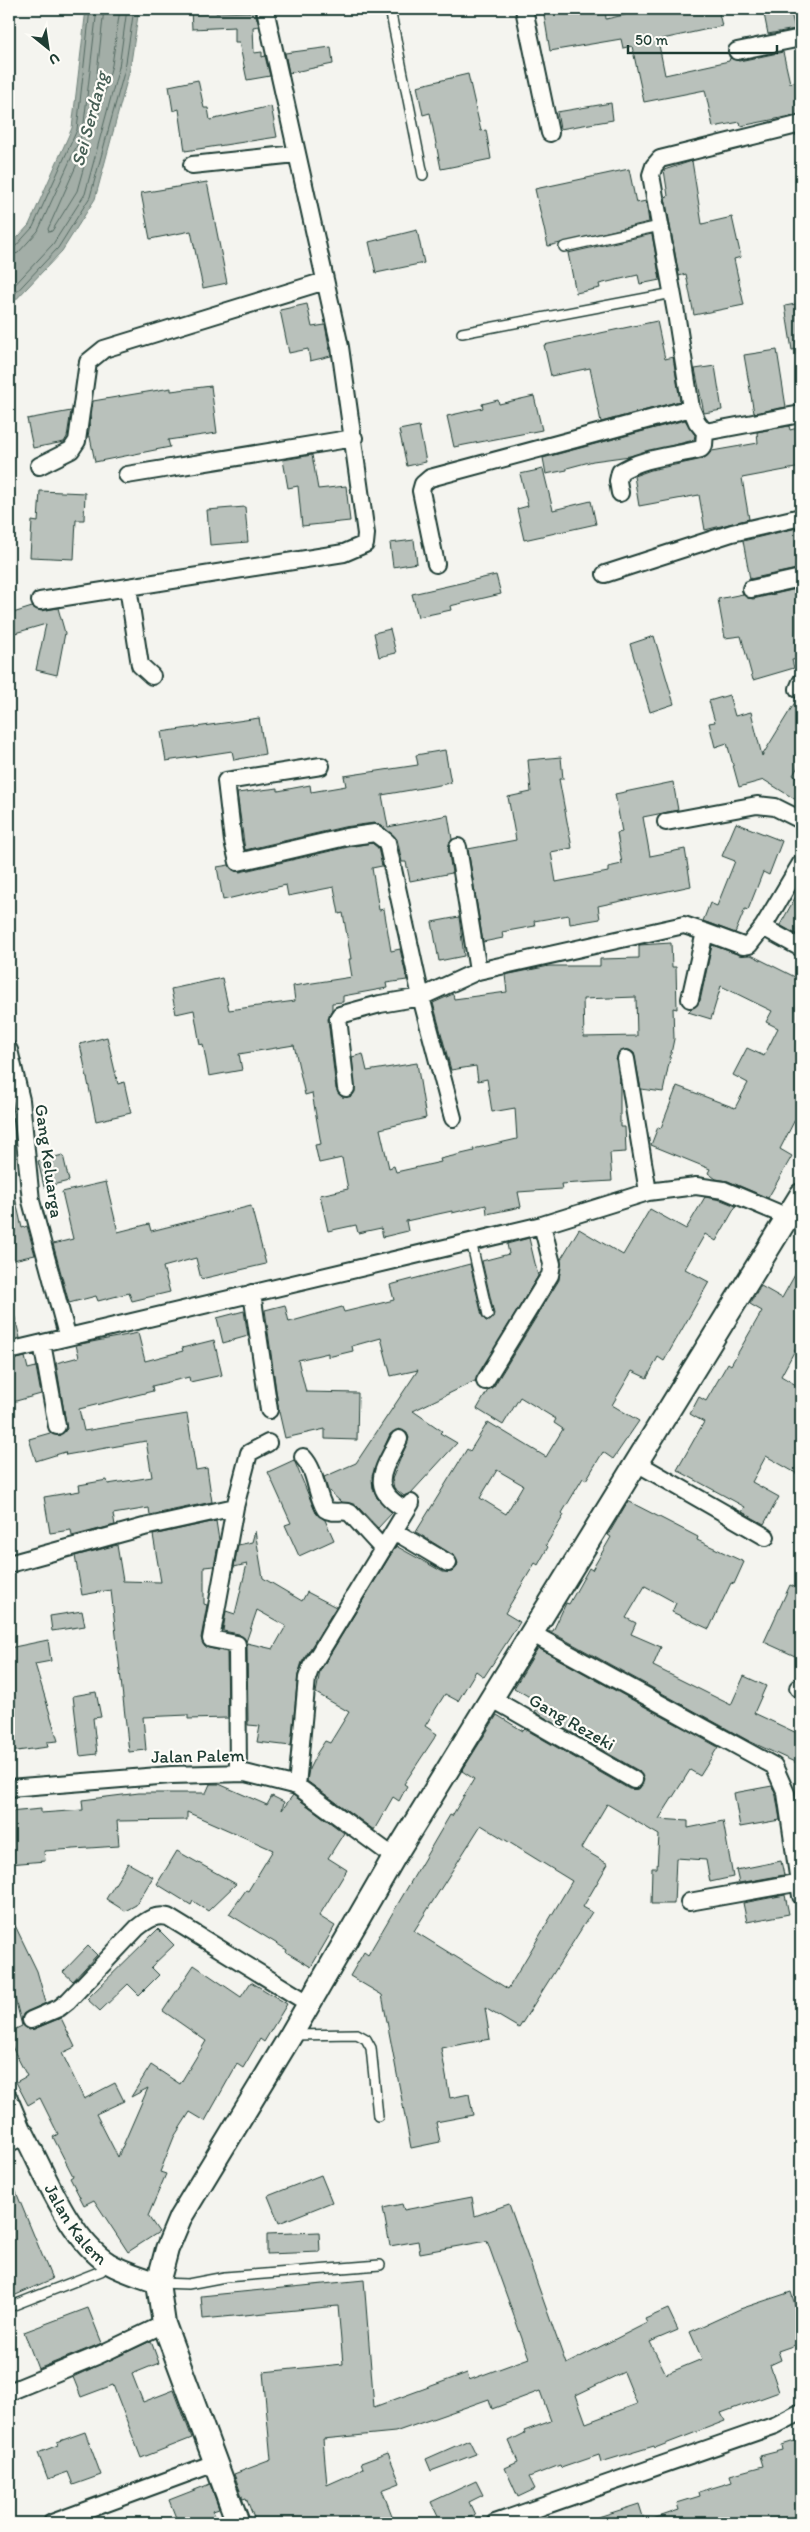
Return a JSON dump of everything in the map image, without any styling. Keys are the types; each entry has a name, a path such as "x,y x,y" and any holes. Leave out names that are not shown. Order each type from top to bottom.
{"main road":[{"path":"238,2523 164,2324 158,2283 167,2249 180,2218 291,2035 394,1857 801,1195"}],"street":[{"path":"40,601 344,553 365,544 366,534 354,438 340,348 265,9"},
{"path":"524,9 550,132"},
{"path":"736,51 801,38"},
{"path":"620,493 618,481 620,472 628,467 701,449 704,446 705,432 697,422 691,408 673,293 651,175 654,166 660,159 801,124"},
{"path":"192,166 296,154"},
{"path":"39,466 71,450 77,441 88,362 104,349 324,281"},
{"path":"436,564 421,491 423,484 430,478 691,408"},
{"path":"705,432 801,414"},
{"path":"127,475 354,438"},
{"path":"604,574 732,533 801,517"},
{"path":"751,589 801,578"},
{"path":"128,587 140,665 152,676"},
{"path":"321,766 226,781 233,840 238,862 346,837 375,833 383,837 387,842 421,997 453,1118"},
{"path":"666,822 757,805 775,807 801,820"},
{"path":"458,847 478,971"},
{"path":"346,1088 338,1018 340,1015 380,1004 421,997 478,971 677,925 684,925 746,947 763,927 801,863"},
{"path":"763,927 801,948"},
{"path":"690,998 705,932"},
{"name":"Gang Keluarga","path":"9,1050 21,1100 31,1201 67,1335"},
{"path":"626,1059 648,1192"},
{"path":"9,1351 67,1335 542,1225 648,1192 696,1186 724,1190 788,1217"},
{"path":"485,1381 550,1275 552,1264 542,1225"},
{"path":"252,1292 270,1410"},
{"path":"42,1343 57,1426"},
{"path":"297,1786 308,1678 311,1667 408,1507 391,1501 380,1483 381,1474 399,1439"},
{"path":"238,1773 237,1644 211,1639 235,1507 249,1453 268,1443"},
{"path":"303,1457 312,1469 316,1489 325,1509 332,1513 343,1511 350,1513 383,1549"},
{"path":"637,1463 766,1537"},
{"path":"9,1564 144,1527 235,1507"},
{"path":"394,1530 448,1563"},
{"path":"531,1633 774,1766 786,1793 800,1887 689,1902"},
{"name":"Gang Rezeki","path":"491,1698 634,1780"},
{"name":"Jalan Palem","path":"9,1788 171,1774 238,1773 297,1786 394,1857"},
{"path":"31,2020 59,2008 137,1928 152,1917 162,1916 168,1917 308,2003"},
{"path":"9,2098 16,2138"},
{"name":"Jalan Kalem","path":"16,2138 73,2227 89,2248 109,2264 158,2283"},
{"path":"9,2392 99,2356 164,2324"},
{"path":"495,2523 776,2425 801,2412"},
{"path":"52,2523 215,2463"}],"lane":[{"path":"390,9 423,175"},
{"path":"564,248 660,226"},
{"path":"462,333 673,293"},
{"path":"471,1241 488,1315"},
{"path":"291,2035 357,2034 366,2039 370,2048 378,2116"},
{"path":"9,2307 101,2271 109,2264"},
{"path":"158,2283 188,2284 225,2277 380,2265"}],"water":[{"name":"Sei Serdang","path":"86,9 139,9 130,69 95,199 62,251 9,307 9,247 29,225 72,128"}],"building":[{"path":"191,9 215,9 216,13 255,12 259,26 253,27 254,53 262,52 262,57 265,56 270,76 247,80 239,42 235,42 235,27 192,29"},
{"path":"543,9 605,9 606,19 651,9 718,9 722,26 658,40 665,75 729,61 730,58 739,61 783,52 790,83 801,80 801,114 741,126 740,122 713,127 705,90 644,102 632,46 623,48 621,39 550,51"},
{"path":"763,9 790,9 795,29 768,34"},
{"path":"331,47 333,64 289,73 285,53"},
{"path":"468,74 481,131 486,130 491,159 441,169 430,113 423,115 417,86"},
{"path":"198,80 204,108 208,108 210,120 271,106 277,137 185,151 179,109 173,111 169,86"},
{"path":"611,103 613,120 560,129 557,112"},
{"path":"692,161 702,224 732,217 741,257 734,259 744,305 694,315 686,274 679,276 665,197 668,196 664,170"},
{"path":"629,169 636,203 646,201 649,222 548,246 535,189"},
{"path":"207,182 227,283 203,288 191,231 150,239 141,193"},
{"path":"417,230 424,263 376,273 369,242"},
{"path":"652,234 660,280 640,284 638,275 599,284 600,288 576,293 568,253"},
{"path":"801,303 801,349 792,350 785,306"},
{"path":"307,304 312,327 325,325 331,356 310,361 308,349 289,353 280,310"},
{"path":"657,321 665,359 673,357 680,401 601,422 590,368 551,376 544,345"},
{"path":"777,350 786,407 754,413 744,355"},
{"path":"715,366 722,410 704,413 695,369"},
{"path":"211,386 217,433 168,440 170,447 95,462 90,437 88,437 93,401 171,388 171,391"},
{"path":"534,396 542,430 454,447 447,416 483,408 482,404 498,400 499,404"},
{"path":"71,411 67,437 64,442 33,448 27,419"},
{"path":"685,420 695,435 694,440 630,456 593,461 567,468 567,470 546,474 543,458"},
{"path":"419,426 426,462 407,466 399,430"},
{"path":"789,426 790,430 801,427 801,467 742,478 749,519 705,530 699,495 639,506 634,476 651,470 703,459 712,451 758,443 757,432"},
{"path":"312,455 318,489 346,486 350,521 302,526 298,486 288,488 283,460"},
{"path":"543,469 553,510 591,501 596,524 524,540 517,509 528,506 520,474"},
{"path":"40,491 85,493 84,520 76,520 74,559 30,557 32,521 38,522"},
{"path":"245,507 248,542 210,545 207,510"},
{"path":"801,527 801,568 750,579 743,541"},
{"path":"414,540 417,563 393,567 390,543"},
{"path":"496,575 501,594 450,606 451,610 418,617 412,594"},
{"path":"801,588 801,659 792,660 794,668 753,680 741,636 725,638 718,599 743,594 753,599"},
{"path":"32,607 41,611 58,608 65,633 57,675 36,670 46,624 15,633 10,614"},
{"path":"390,629 396,653 379,657 374,633"},
{"path":"654,636 674,704 650,712 630,644"},
{"path":"729,695 735,716 751,712 762,756 797,699 801,698 801,762 793,775 801,780 801,803 764,780 739,787 727,743 715,747 709,723 715,722 709,701"},
{"path":"259,718 265,754 234,760 232,751 166,761 161,732"},
{"path":"445,750 451,783 382,795 388,827 448,815 452,839 448,848 452,873 410,881 406,862 402,862 397,839 381,825 374,823 344,827 245,850 237,793 278,788 278,791 310,785 311,792 346,786 344,776 418,765 416,755"},
{"path":"561,757 563,779 559,779 572,848 551,852 556,882 608,872 608,867 622,864 617,833 622,832 615,794 673,782 678,810 643,817 650,856 685,849 691,886 598,906 600,919 570,924 569,915 534,921 535,926 502,932 503,938 483,942 468,849 516,840 508,797 531,792 528,760"},
{"path":"736,823 782,841 769,875 763,872 748,910 745,909 735,933 703,921 710,903 717,906 735,861 722,856"},
{"path":"372,843 378,848 382,866 372,868 379,910 384,909 391,951 400,949 407,980 386,983 387,988 343,996 343,1002 332,1003 328,1019 336,1089 342,1097 352,1096 355,1092 352,1057 363,1054 367,1071 417,1063 426,1118 380,1129 389,1168 394,1166 396,1172 441,1162 440,1159 474,1151 473,1149 517,1139 515,1108 492,1112 487,1079 478,1081 476,1066 451,1070 433,1003 453,994 454,999 507,992 505,975 549,966 600,966 600,959 639,958 639,945 671,943 672,967 676,967 677,1009 673,1008 674,1039 663,1092 641,1089 634,1053 629,1050 619,1052 616,1060 620,1086 620,1127 625,1127 626,1152 610,1153 612,1181 561,1184 562,1189 518,1192 521,1207 487,1214 486,1205 406,1221 408,1231 383,1237 381,1228 358,1233 356,1225 328,1231 320,1195 348,1189 342,1158 319,1163 315,1145 321,1144 312,1093 305,1095 294,1045 239,1054 242,1070 209,1076 203,1044 200,1045 194,1010 176,1014 171,989 222,978 229,1010 295,1001 293,986 352,977 349,959 351,959 343,913 339,914 334,887 288,896 286,885 223,900 217,867 229,865 235,871 240,872","holes":["636,997 637,1036 584,1037 583,999"]},
{"path":"801,887 801,937 780,925"},
{"path":"459,917 464,956 439,961 432,922"},
{"path":"712,945 740,955 751,955 801,980 801,1108 780,1149 792,1156 768,1198 728,1181 716,1179 708,1173 710,1169 651,1145 658,1127 661,1128 677,1086 735,1108 748,1083 733,1075 747,1048 764,1056 778,1028 766,1022 772,1011 721,986 711,1019 688,1012 700,1001"},
{"path":"107,1037 118,1084 124,1082 131,1113 96,1121 80,1044"},
{"path":"63,1155 69,1181 44,1187 38,1161"},
{"path":"106,1182 118,1232 149,1224 151,1231 251,1206 266,1264 201,1279 196,1258 163,1267 170,1292 132,1301 129,1293 98,1301 96,1296 69,1303 53,1244 73,1239 62,1192"},
{"path":"9,1197 15,1197 22,1228 27,1226 35,1255 9,1261"},
{"path":"705,1197 721,1200 736,1206 716,1241 705,1234 685,1269 709,1282 664,1361 658,1357 647,1378 632,1371 612,1405 639,1421 613,1459 603,1452 586,1480 583,1478 562,1513 564,1515 546,1545 548,1547 538,1565 535,1563 505,1613 520,1622 484,1677 476,1671 458,1701 445,1694 425,1726 437,1734 404,1784 407,1786 399,1801 393,1797 374,1830 307,1781 309,1769 317,1753 325,1741 330,1743 349,1712 316,1693 320,1671 396,1546 443,1572 452,1572 456,1568 458,1563 453,1555 416,1532 467,1449 470,1451 488,1422 546,1457 563,1429 554,1423 556,1419 520,1397 503,1425 477,1409 488,1390 494,1386 559,1280 561,1259 579,1229 623,1255 650,1209 686,1229","holes":["497,1470 523,1485 506,1514 480,1498"]},
{"path":"529,1238 538,1276 475,1381 413,1411 442,1431 440,1433 457,1443 411,1493 404,1496 394,1488 392,1479 409,1438 407,1433 399,1429 390,1434 372,1476 377,1498 392,1513 378,1528 357,1506 341,1502 328,1490 324,1477 356,1463 418,1370 391,1376 381,1338 352,1346 353,1351 328,1357 328,1353 298,1360 306,1392 358,1393 357,1440 325,1439 325,1429 285,1438 279,1412 265,1310 285,1305 289,1322 342,1307 344,1312 394,1300 390,1285 470,1264 482,1316 486,1321 490,1321 494,1314 482,1261 509,1254 507,1244"},
{"path":"801,1264 801,1339 781,1376 801,1388 801,1476 766,1456 752,1482 779,1497 764,1524 742,1512 745,1507 677,1470 704,1422 690,1414 699,1397 706,1401 728,1363 731,1365 762,1311 750,1304 761,1286 782,1298"},
{"path":"244,1311 248,1336 223,1343 217,1318"},
{"path":"14,1314 20,1338 9,1341 9,1315"},
{"path":"138,1333 145,1361 183,1351 182,1348 214,1340 222,1375 190,1382 189,1377 152,1386 153,1391 79,1409 84,1431 187,1414 196,1470 207,1468 212,1502 150,1515 149,1508 113,1514 115,1525 72,1536 71,1530 50,1533 44,1497 80,1491 79,1485 107,1480 108,1484 152,1477 146,1441 66,1455 65,1452 36,1461 29,1439 50,1433 59,1436 67,1429 56,1363 79,1357 76,1345"},
{"path":"25,1357 28,1369 36,1367 41,1394 9,1403 9,1361"},
{"path":"294,1460 316,1513 325,1520 334,1540 299,1556 285,1525 291,1523 268,1472"},
{"path":"628,1501 698,1537 697,1540 744,1562 734,1584 731,1583 709,1629 672,1612 676,1603 645,1586 626,1618 636,1623 631,1634 661,1647 653,1666 731,1705 744,1676 766,1686 754,1713 801,1735 801,1765 749,1741 549,1631 553,1631 566,1603 569,1604 589,1568 592,1570 611,1537 608,1535"},
{"path":"216,1521 219,1540 214,1566 204,1567 204,1604 207,1605 201,1638 205,1647 227,1652 228,1718 188,1719 188,1715 143,1717 146,1750 129,1752 111,1590 82,1595 75,1556 117,1545 123,1581 161,1582 153,1535"},
{"path":"255,1531 263,1578 302,1601 307,1592 336,1607 302,1662 298,1675 291,1746 257,1742 260,1726 248,1725 247,1643 273,1649 286,1626 257,1610 246,1642 239,1634 223,1631 226,1611 235,1614 247,1564 234,1567 238,1545 252,1542"},
{"path":"790,1585 801,1590 801,1642 795,1656 764,1642"},
{"path":"82,1611 85,1626 52,1631 50,1616"},
{"path":"48,1640 51,1661 35,1664 58,1741 47,1742 48,1747 9,1752 9,1648"},
{"path":"538,1648 718,1747 700,1776 690,1770 659,1819 688,1821 688,1828 723,1821 733,1877 710,1882 706,1860 676,1858 674,1904 651,1904 652,1868 657,1868 659,1835 607,1804 581,1848 608,1864 583,1907 592,1912 519,2028 485,2008 490,2039 441,2048 450,2098 469,2094 473,2115 436,2122 440,2142 411,2148 382,1995 350,1976 364,1952 368,1955 450,1815 452,1816 474,1779 462,1771 497,1715 629,1789 639,1789 644,1780 639,1771 535,1712 540,1703 514,1688","holes":["481,1825 572,1881 508,1989 414,1931"]},
{"path":"96,1692 101,1717 93,1718 97,1754 80,1756 73,1696"},
{"path":"210,1784 219,1784 267,1805 272,1796 284,1802 282,1810 293,1795 344,1833 328,1858 347,1870 319,1916 335,1926 311,1967 229,1914 246,1890 248,1891 273,1850 187,1812 187,1820 117,1821 119,1846 44,1851 45,1861 9,1864 9,1812 41,1809 41,1813 83,1810 82,1800 139,1793 206,1793"},
{"path":"772,1786 776,1796 780,1820 740,1827 734,1793"},
{"path":"177,1851 236,1884 208,1911 193,1901 191,1905 157,1884"},
{"path":"781,1861 784,1875 739,1883 736,1870"},
{"path":"128,1863 153,1877 136,1905 125,1911 106,1899"},
{"path":"785,1895 789,1914 747,1922 743,1903"},
{"path":"9,1913 37,1971 46,2003 23,2014 22,2024 29,2030 61,2018 75,2047 62,2053 84,2099 115,2083 124,2101 96,2114 118,2157 148,2088 131,2097 151,2065 180,2084 206,2041 163,2011 194,1965 241,1997 251,1982 287,2004 264,2042 260,2039 243,2068 237,2064 205,2121 190,2112 174,2137 160,2172 166,2174 148,2216 159,2232 128,2252 94,2200 84,2205 70,2178 73,2176 53,2137 58,2134 40,2098 28,2105 16,2082 27,2076 9,2041 9,2032 22,2026 9,1974"},
{"path":"158,1929 174,1945 151,1967 159,1975 139,1995 128,1984 100,2011 87,1999"},
{"path":"88,1946 97,1955 73,1981 63,1972"},
{"path":"9,2175 52,2279 9,2298"},
{"path":"321,2175 332,2202 279,2223 268,2196"},
{"path":"472,2197 475,2216 509,2204 566,2364 647,2323 645,2319 668,2309 678,2330 650,2342 666,2374 702,2359 690,2332 740,2309 791,2292 801,2324 801,2343 778,2351 781,2360 770,2365 779,2392 721,2413 725,2421 655,2448 654,2446 601,2462 599,2455 561,2468 560,2465 529,2477 535,2489 518,2497 505,2468 518,2462 509,2441 525,2433 524,2431 551,2421 540,2391 492,2409 489,2399 395,2432 323,2439 327,2485 363,2469 361,2463 388,2453 400,2483 382,2490 395,2523 256,2523 246,2498 243,2499 234,2474 271,2460 263,2372 343,2364 338,2306 203,2319 201,2296 364,2280 374,2407 467,2373 469,2380 529,2358 487,2241 420,2253 418,2241 390,2246 383,2208 402,2204 404,2210","holes":["624,2372 637,2404 586,2423 576,2395"]},
{"path":"319,2232 320,2252 267,2254 267,2234"},
{"path":"88,2308 102,2343 38,2369 24,2332"},
{"path":"151,2341 159,2363 132,2374 143,2402 174,2390 192,2438 141,2458 113,2385 81,2397 73,2377"},
{"path":"85,2432 101,2475 73,2485 68,2472 48,2479 38,2453 58,2445 57,2442"},
{"path":"801,2439 801,2502 795,2504 799,2520 789,2523 648,2523 647,2521 679,2510 677,2503 700,2496 699,2492 732,2482 730,2475 763,2466 760,2456 783,2450 782,2445"},
{"path":"469,2440 476,2454 431,2471 426,2459"},
{"path":"476,2481 483,2495 469,2502 475,2515 457,2523 441,2523 431,2502"},
{"path":"210,2484 219,2509 213,2511 218,2523 178,2523 169,2500"},
{"path":"639,2504 645,2523 590,2523 589,2520"}]}
